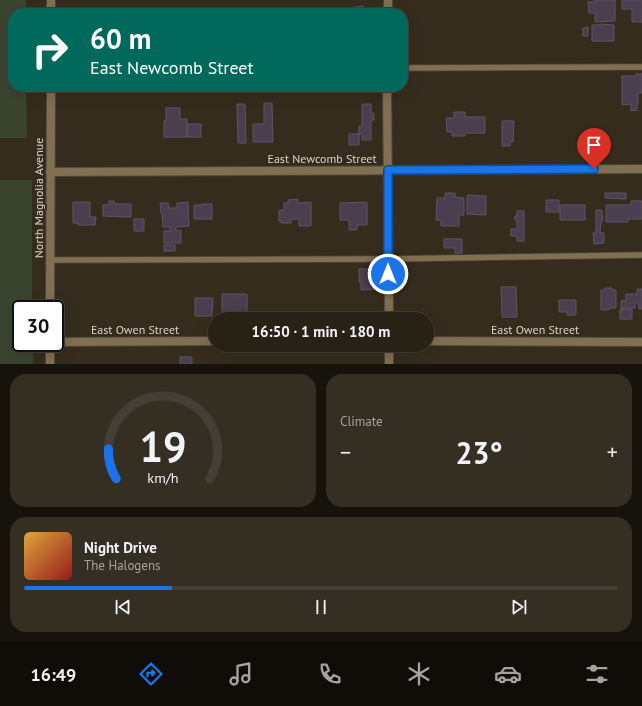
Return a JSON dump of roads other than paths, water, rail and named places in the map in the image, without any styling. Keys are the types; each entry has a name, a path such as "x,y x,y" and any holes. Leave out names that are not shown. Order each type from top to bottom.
{"street":[{"name":"North Magnolia Avenue","path":"50,300 51,92"},
{"path":"387,92 389,312"},
{"name":"East Newcomb Street","path":"50,172 642,169"},
{"name":"East Owen Street","path":"64,342 208,341"},
{"name":"East Owen Street","path":"434,341 642,342"},
{"path":"50,352 50,364"},
{"path":"389,352 389,364"}],"lane":[{"path":"408,68 642,67"},
{"path":"50,260 388,259 642,255"}]}
